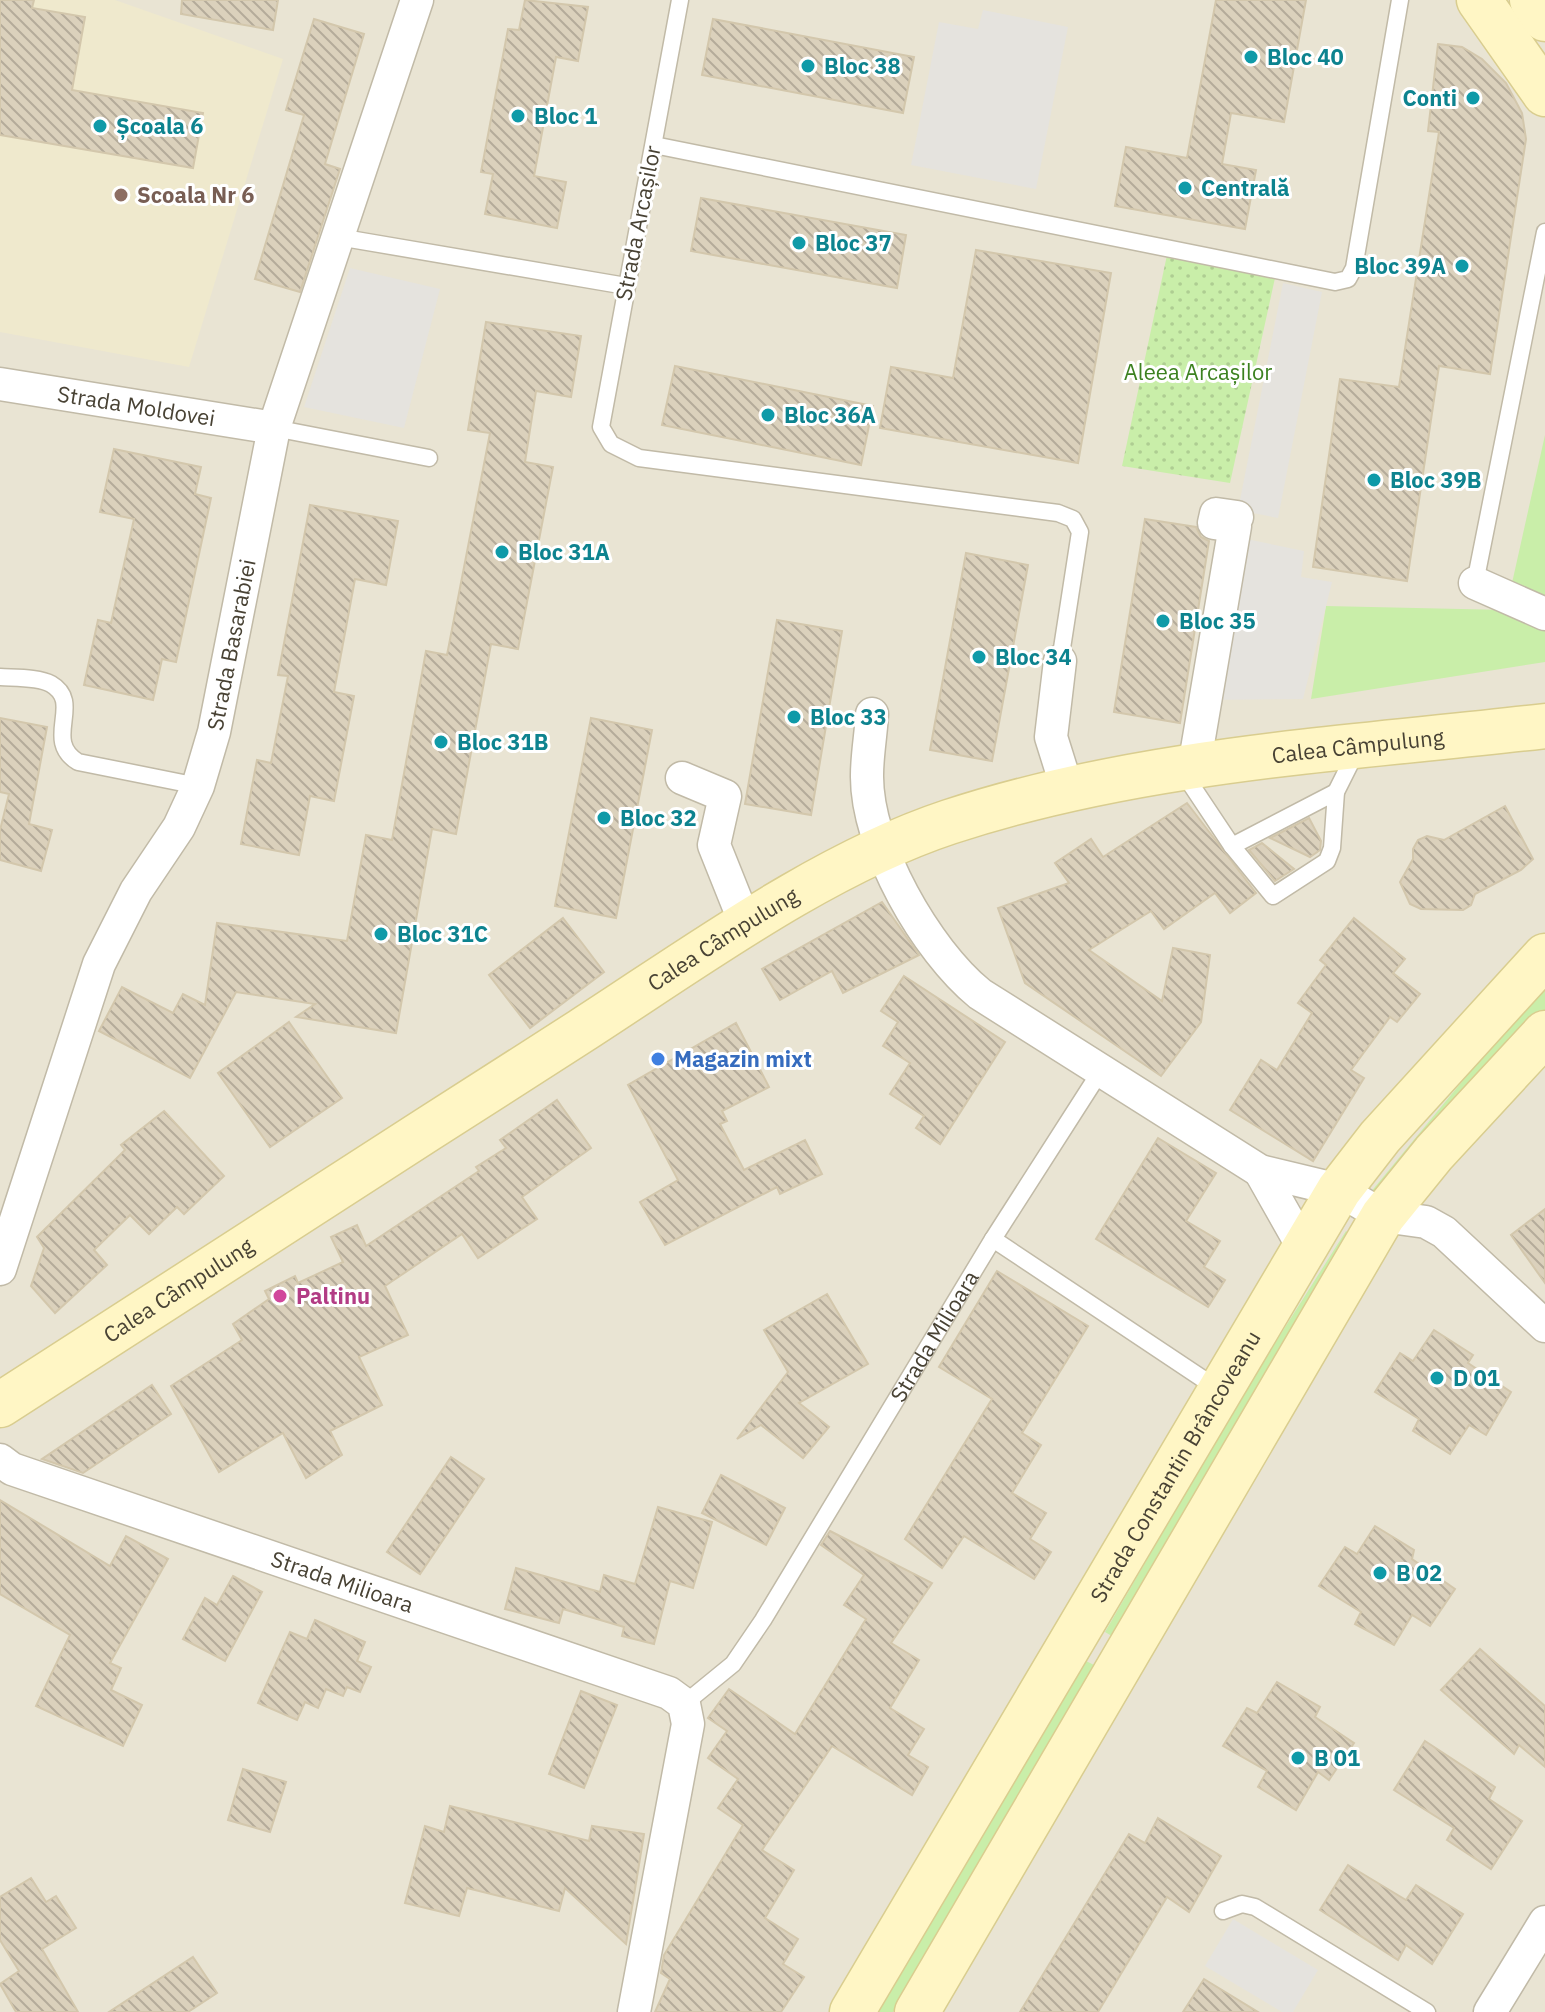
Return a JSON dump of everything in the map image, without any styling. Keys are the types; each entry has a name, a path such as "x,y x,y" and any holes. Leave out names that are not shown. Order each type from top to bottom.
{"main road":[{"path":"1479,0 1545,94"},
{"path":"1532,0 1545,19"},
{"name":"Calea Câmpulung","path":"1,1403 746,925 881,851 944,823 1067,788 1188,769 1545,726"},
{"name":"Strada Constantin Brâncoveanu","path":"852,2012 1339,1190 1380,1137 1545,956"},
{"path":"917,2012 1383,1216 1434,1153 1545,1033"},
{"path":"1077,1632 1123,1660"}],"street":[{"name":"Strada Basarabiei","path":"0,1269 99,964 136,891 179,827 198,786 214,732 274,428 417,0"},
{"name":"Strada Moldovei","path":"0,384 274,428"},
{"path":"1188,769 1235,526 1214,523 1216,514 1237,517"},
{"path":"1475,583 1545,614"},
{"path":"1060,661 1051,737 1067,788"},
{"path":"872,714 866,777 881,851 932,944 950,969 980,994 1260,1171 1339,1190 1383,1216 1426,1222 1444,1232 1545,1326"},
{"path":"682,778 725,796 714,845 746,925"},
{"path":"1260,1171 1303,1247"},
{"name":"Strada Milioara","path":"0,1460 12,1469 669,1693 684,1704"},
{"path":"634,2012 688,1724 684,1704"},
{"path":"1490,2012 1545,1922"}],"lane":[{"name":"Strada Arcașilor","path":"680,0 601,427 611,444 639,458 1058,513 1073,519 1080,532 1060,661"},
{"path":"654,145 1335,282 1348,279 1354,268 1400,0"},
{"path":"1475,583 1545,232"},
{"path":"338,237 626,286"},
{"path":"274,428 429,458"},
{"path":"0,677 50,683 61,694 65,710 61,743 67,755 78,762 198,786"},
{"path":"1188,769 1232,846 1265,891 1273,896 1327,861 1332,848 1336,792 1359,748"},
{"path":"1232,846 1336,792"},
{"name":"Strada Milioara","path":"684,1704 733,1664 763,1620 993,1239 1100,1072"},
{"path":"993,1239 1219,1390"},
{"path":"1223,1911 1242,1904 1255,1907 1427,2012"}],"shaded area":[{"path":"0,0 1545,0 1545,2012 0,2012"},
{"name":"Scoala Nr 6","path":"0,0 115,0 283,59 189,367 0,332"},
{"path":"983,10 1068,27 1036,189 911,165 939,22 978,29"},
{"path":"350,268 440,289 404,428 304,407"},
{"path":"1283,283 1322,292 1278,518 1238,510"},
{"path":"1237,537 1304,551 1301,577 1332,582 1303,699 1207,700"},
{"path":"1233,1919 1318,1970 1293,2012 1282,2012 1205,1966"}],"green space":[{"name":"Aleea Arcașilor","path":"1167,255 1275,278 1230,483 1122,466"},
{"path":"1545,435 1545,662 1311,699 1326,606 1506,610"},
{"path":"1545,988 1545,1020 1384,1201 1370,1193 1498,1038"},
{"path":"1346,1231 1357,1240 1122,1642 1105,1632 1246,1389"},
{"path":"1084,1660 1102,1669 893,2012 870,2012"}],"building":[{"name":"Școala 6","path":"0,0 34,0 32,8 85,17 72,90 203,113 193,168 0,135"},
{"path":"182,0 278,0 273,30 181,14"},
{"name":"Bloc 1","path":"525,0 588,7 578,61 556,57 534,176 566,182 557,228 485,214 493,174 481,172 508,29 519,30"},
{"path":"1216,0 1306,0 1284,122 1231,113 1222,164 1256,170 1245,229 1115,206 1126,147 1187,158"},
{"path":"314,19 364,34 325,164 340,169 300,292 255,279 304,115 286,110"},
{"name":"Bloc 38","path":"713,19 914,57 903,113 702,75"},
{"path":"1438,44 1462,47 1482,59 1506,83 1522,113 1526,139 1490,374 1439,366 1407,581 1313,567 1340,379 1399,387 1439,132 1428,131"},
{"name":"Bloc 37","path":"701,198 906,235 897,288 691,251"},
{"path":"976,250 1111,273 1078,463 880,428 891,367 953,378"},
{"path":"486,322 581,336 571,397 536,391 525,462 553,467 518,649 491,644 456,834 432,829 396,1033 296,1017 315,1004 236,992 190,1078 99,1031 122,987 173,1013 183,994 205,1005 217,923 347,941 366,835 392,840 426,651 447,655 490,433 468,430"},
{"name":"Bloc 36A","path":"675,366 873,406 861,465 662,425"},
{"path":"114,449 201,467 195,494 211,498 176,662 162,659 153,700 84,685 98,620 111,623 134,519 100,512"},
{"path":"310,505 398,521 386,585 355,579 334,692 354,696 334,801 310,796 299,855 241,844 257,760 271,763 288,676 278,675"},
{"name":"Bloc 35","path":"1145,519 1196,527 1201,537 1209,541 1180,723 1114,712"},
{"name":"Bloc 34","path":"966,553 1028,565 992,761 930,750"},
{"name":"Bloc 33","path":"777,620 842,631 811,815 745,804"},
{"path":"0,718 47,727 29,824 52,830 41,871 0,860 0,830 9,794 0,792"},
{"name":"Bloc 32","path":"591,718 652,730 616,918 555,906"},
{"path":"1187,803 1256,893 1230,913 1215,893 1164,929 1151,911 1089,950 1162,1001 1173,948 1210,955 1201,1022 1161,1076 1025,983 998,908 1069,883 1055,863 1091,839 1103,857"},
{"path":"1505,806 1533,859 1521,870 1475,894 1471,905 1463,910 1421,909 1410,904 1400,882 1413,859 1413,849 1418,840 1427,836 1444,840"},
{"path":"1309,818 1321,841 1320,850 1310,857 1270,838"},
{"path":"1262,843 1294,869 1275,881 1249,850"},
{"path":"882,902 919,955 843,993 832,971 780,1000 762,969"},
{"path":"563,918 604,972 530,1028 489,975"},
{"path":"1354,918 1405,959 1393,973 1420,994 1397,1022 1390,1017 1351,1070 1364,1078 1313,1161 1230,1110 1261,1060 1277,1070 1312,1013 1298,1003 1326,965 1320,960"},
{"path":"904,976 1005,1042 940,1144 916,1128 924,1116 890,1094 910,1063 883,1046 898,1022 881,1011"},
{"path":"289,1022 342,1098 270,1147 218,1073"},
{"path":"736,1023 769,1087 722,1111 727,1121 720,1124 744,1170 805,1140 822,1174 780,1194 777,1187 665,1245 640,1202 678,1180 628,1085"},
{"path":"557,1100 591,1148 522,1197 537,1219 478,1258 462,1234 385,1286 408,1335 359,1357 382,1405 330,1431 342,1455 306,1478 283,1433 219,1472 171,1386 242,1340 233,1324 269,1299 265,1291 295,1276 298,1283 343,1262 331,1237 357,1225 366,1246 479,1171 476,1167 506,1148 500,1140"},
{"path":"164,1111 224,1176 184,1214 177,1207 149,1234 130,1215 94,1250 107,1265 55,1313 31,1286 44,1248 37,1237 125,1150 121,1145"},
{"path":"1158,1138 1216,1173 1186,1221 1220,1241 1204,1267 1225,1280 1208,1307 1096,1239"},
{"path":"1545,1209 1545,1283 1511,1235"},
{"path":"997,1271 1088,1326 1022,1433 1041,1445 1012,1493 1046,1513 1030,1539 1051,1552 1034,1579 964,1536 942,1568 905,1539 992,1399 939,1367"},
{"path":"827,1294 868,1364 799,1403 829,1427 803,1458 761,1425 737,1439 788,1372 764,1330"},
{"name":"D 01","path":"1434,1330 1473,1355 1468,1363 1511,1392 1486,1435 1469,1425 1450,1454 1413,1431 1419,1419 1375,1392 1400,1353 1413,1361"},
{"path":"152,1385 171,1414 83,1473 42,1459"},
{"path":"451,1457 484,1479 420,1574 387,1552"},
{"path":"721,1475 785,1508 766,1545 702,1513"},
{"path":"0,1500 110,1566 126,1536 168,1559 110,1663 121,1668 111,1690 142,1705 123,1746 36,1706 70,1635 0,1594"},
{"path":"658,1507 712,1522 693,1588 670,1581 654,1644 622,1636 624,1627 563,1609 559,1623 505,1609 516,1568 600,1592 604,1575 635,1584"},
{"name":"B 02","path":"1375,1526 1414,1550 1412,1559 1455,1589 1430,1626 1412,1615 1394,1645 1355,1624 1361,1612 1319,1586 1345,1547 1357,1554"},
{"path":"830,1531 932,1583 891,1643 919,1660 890,1708 924,1729 908,1755 928,1767 912,1795 832,1746 762,1850 794,1870 765,1918 798,1939 783,1964 804,1977 781,2012 655,2012 670,1979 661,1973 664,1955 743,1825 718,1808 738,1779 708,1758 727,1731 708,1718 729,1689 795,1734 866,1619 844,1605 864,1575 821,1545"},
{"path":"233,1576 262,1592 225,1661 183,1639 205,1598 217,1605"},
{"path":"315,1620 365,1642 357,1661 371,1667 360,1692 347,1687 343,1696 326,1689 318,1708 305,1702 297,1720 258,1703 290,1632 307,1639"},
{"path":"1480,1649 1545,1706 1545,1767 1519,1745 1514,1754 1441,1690"},
{"name":"B 01","path":"1277,1682 1320,1707 1315,1717 1354,1743 1329,1780 1318,1772 1296,1810 1258,1787 1267,1771 1223,1746 1247,1708 1257,1713"},
{"path":"581,1691 617,1705 584,1788 549,1774"},
{"path":"1425,1741 1495,1787 1489,1799 1522,1821 1491,1869 1447,1840 1454,1828 1394,1790"},
{"path":"243,1769 286,1782 270,1832 228,1820"},
{"path":"450,1806 589,1841 592,1826 644,1834 626,1944 565,1888 559,1911 467,1888 459,1916 405,1903 425,1826 444,1832"},
{"path":"1158,1818 1221,1856 1189,1912 1167,1897 1098,2012 1020,2012 1129,1834 1145,1843"},
{"path":"1348,1865 1406,1900 1416,1885 1463,1914 1432,1964 1406,1945 1398,1960 1320,1910"},
{"path":"31,1878 46,1902 56,1896 76,1928 42,1949 78,2012 16,2012 0,1984 19,1971 0,1940 0,1897"},
{"path":"193,1957 217,1993 188,2012 109,2012"},
{"path":"1204,1979 1258,2012 1183,2012"}],"place":[{"name":"Bloc 40","path":"1251,57"},
{"name":"Bloc 38","path":"808,66"},
{"name":"Conti","path":"1473,98"},
{"name":"Bloc 1","path":"518,116"},
{"name":"Școala 6","path":"100,126"},
{"name":"Centrală","path":"1185,188"},
{"name":"Scoala Nr 6","path":"121,195"},
{"name":"Bloc 37","path":"799,243"},
{"name":"Bloc 39A","path":"1462,266"},
{"name":"Bloc 36A","path":"768,415"},
{"name":"Bloc 39B","path":"1374,480"},
{"name":"Bloc 31A","path":"502,552"},
{"name":"Bloc 35","path":"1163,621"},
{"name":"Bloc 34","path":"979,657"},
{"name":"Bloc 33","path":"794,717"},
{"name":"Bloc 31B","path":"441,742"},
{"name":"Bloc 32","path":"604,818"},
{"name":"Bloc 31C","path":"381,934"},
{"name":"Magazin mixt","path":"658,1059"},
{"name":"Paltinu","path":"280,1296"},
{"name":"D 01","path":"1437,1378"},
{"name":"B 02","path":"1380,1573"},
{"name":"B 01","path":"1298,1758"}]}
